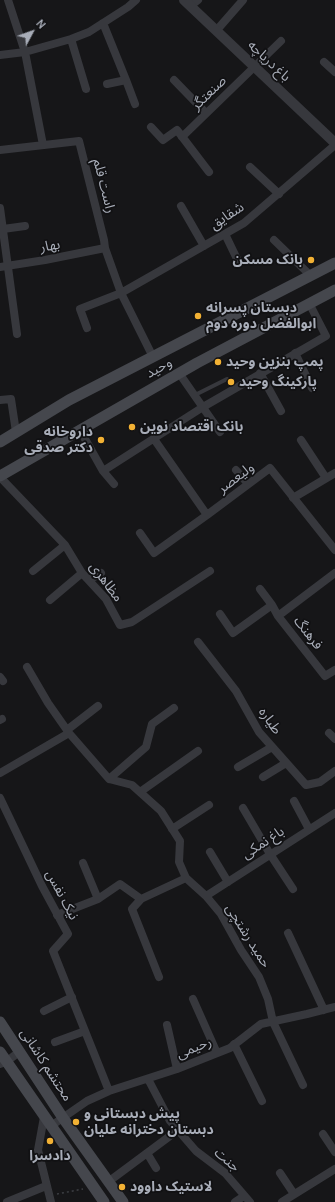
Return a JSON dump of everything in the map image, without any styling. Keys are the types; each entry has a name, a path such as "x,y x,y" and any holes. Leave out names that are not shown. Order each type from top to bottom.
{"main road":[{"name":"وحید","path":"0,442 70,400 335,263"},
{"name":"وحید","path":"0,477 193,366 335,290"},
{"name":"محتشم کاشانی","path":"0,1022 63,1118 123,1202"},
{"path":"2,1059 104,1202"}],"street":[{"path":"0,150 43,145 25,52 8,0"},
{"path":"0,55 25,52 71,39 88,32 136,0"},
{"path":"216,31 243,0"},
{"name":"باغ دریاچه","path":"191,2 216,31 335,144"},
{"path":"103,23 136,104"},
{"path":"71,39 86,89"},
{"name":"صنعتگر","path":"182,137 280,41"},
{"path":"324,62 335,72"},
{"path":"107,84 126,80"},
{"path":"174,80 206,114"},
{"path":"151,127 163,140 177,130 209,172"},
{"name":"راست قلم","path":"43,145 79,141 105,248 121,293 154,357"},
{"name":"شقایق","path":"86,328 80,309 121,293 244,223 335,144"},
{"path":"250,167 279,194"},
{"path":"181,206 204,246"},
{"path":"0,208 3,229 4,266 17,334"},
{"path":"3,229 25,226"},
{"path":"225,234 238,261"},
{"path":"274,240 311,276"},
{"name":"بهار","path":"4,266 45,260 105,248"},
{"path":"102,471 203,407 326,336 310,303"},
{"path":"295,353 312,388"},
{"path":"260,373 281,411"},
{"path":"179,374 220,432"},
{"path":"0,400 11,399 16,432"},
{"path":"80,430 102,471 114,484"},
{"path":"154,439 207,515"},
{"path":"301,440 326,478"},
{"name":"ولیعصر","path":"140,533 154,553 270,468 335,550"},
{"path":"236,470 248,484"},
{"path":"293,498 335,473"},
{"name":"مظاهری","path":"0,477 66,544 82,573 106,599 120,625 132,622 210,571"},
{"path":"33,571 66,544"},
{"path":"50,600 82,573"},
{"path":"89,580 101,573"},
{"path":"260,589 278,616 335,574"},
{"path":"220,614 233,633 272,605"},
{"name":"فرهنگ","path":"278,616 326,676 335,670"},
{"name":"طیاره","path":"198,642 236,691 259,732 306,785 320,782 335,771"},
{"path":"27,667 68,732 109,779 132,785 161,811 180,841 180,862 186,878 141,899 132,909 159,977"},
{"path":"0,773 68,732 98,706"},
{"path":"109,779 146,747 152,724 174,708"},
{"path":"238,767 272,747"},
{"path":"140,792 198,751"},
{"path":"263,777 286,763"},
{"name":"نیک نفس","path":"0,798 42,886 68,934 53,951 109,1091"},
{"path":"294,801 309,830"},
{"path":"172,829 209,805"},
{"path":"244,808 270,854 293,889"},
{"name":"باغ نمکی","path":"206,896 335,812"},
{"path":"210,852 228,882"},
{"path":"83,864 98,899"},
{"name":"حمید رشتچی","path":"186,878 206,896 221,914 240,950 258,977 268,999 273,1022 303,1085"},
{"path":"57,915 98,899 120,884 141,899"},
{"path":"288,933 324,1010"},
{"path":"44,1011 72,997"},
{"path":"193,999 217,1053"},
{"name":"رحیمی","path":"48,1122 63,1118 87,1101 109,1091 177,1069 230,1048 261,1024 335,1007"},
{"path":"167,1025 177,1069"},
{"path":"55,1042 85,1031"},
{"path":"234,1044 262,1101"},
{"path":"2,1059 19,1052"},
{"name":"جنت","path":"148,1079 170,1121 196,1151 225,1173 247,1199"},
{"path":"48,1122 38,1150 50,1199"},
{"path":"108,1182 178,1130"},
{"path":"323,1134 335,1152"},
{"path":"147,1153 156,1168"},
{"path":"282,1202 335,1169"},
{"path":"280,1173 294,1194"},
{"path":"7,1202 46,1186"},
{"path":"235,1202 247,1199"}],"lane":[{"path":"194,396 227,379"}],"path":[{"path":"50,1199 93,1186"}],"place":[{"name":"بانک مسکن","path":"311,260"},
{"name":"دبستان پسرانه ابوالفضل دوره دوم","path":"198,316"},
{"name":"پمپ بنزین وحید","path":"218,362"},
{"name":"پارکینگ وحید","path":"231,382"},
{"name":"بانک اقتصاد نوین","path":"132,427"},
{"name":"داروخانه دکتر صدقی","path":"101,440"},
{"name":"پیش دبستانی و دبستان دخترانه علیان","path":"76,1122"},
{"name":"دادسرا","path":"50,1141"},
{"name":"لاستیک داوود","path":"122,1187"}]}
